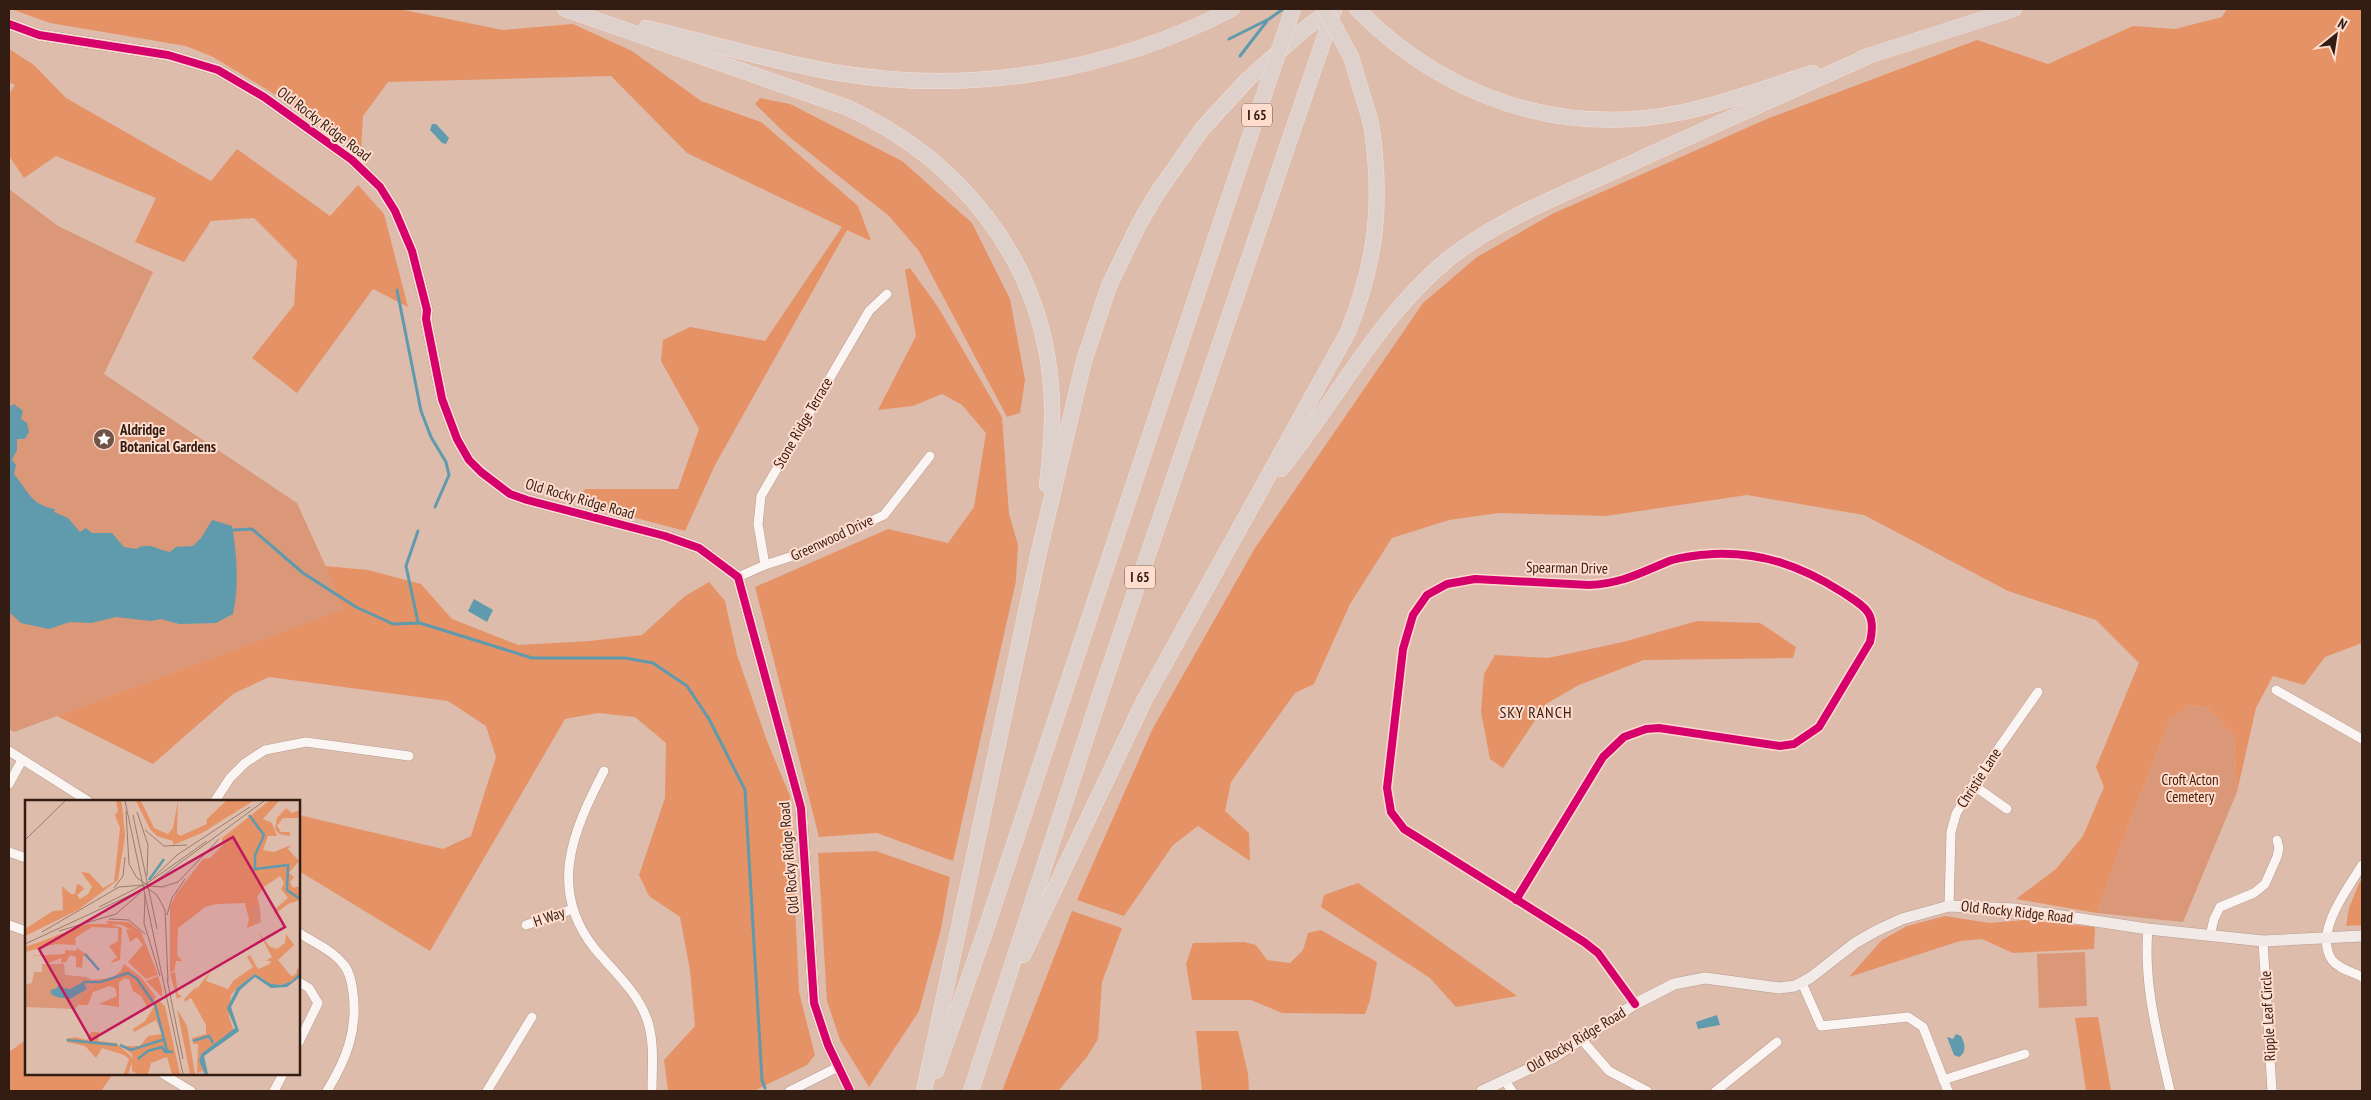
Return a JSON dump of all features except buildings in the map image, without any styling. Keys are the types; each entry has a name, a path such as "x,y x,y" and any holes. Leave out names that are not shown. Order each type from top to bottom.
{"highway":[{"path":"565,9 781,61 839,73 932,82 1018,76 1073,68 1147,46 1194,28 1232,9"},
{"path":"565,9 822,97 869,117 911,142 936,162 979,207 1000,235 1027,287 1048,360 1053,416 1052,447 1038,556"},
{"name":"I 65","path":"929,1091 985,932 1293,9"},
{"path":"994,1020 1067,861 1144,701 1257,500 1348,332 1360,302 1371,262 1376,225 1377,163 1371,123 1351,58 1325,9"},
{"path":"924,1091 1038,556 1084,362 1109,286 1138,224 1202,129 1248,79 1298,34 1333,9"},
{"name":"I 65","path":"971,1091 1102,689 1292,136 1333,9"},
{"path":"1357,9 1408,54 1456,84 1506,103 1544,113 1585,118 1627,119 1683,112 2014,9"},
{"path":"1257,500 1300,446 1386,324 1413,293 1447,260 1486,233 1533,208 1871,55"}],"street":[{"name":"Old Rocky Ridge Road","path":"9,24 39,34 168,55 218,70 264,97 352,160 380,187 395,210 412,251 427,310 426,320 442,399 457,439 469,460 480,472 510,494 544,506 665,536 699,548 738,577 801,808 807,870 814,1003 838,1067 850,1091"},
{"name":"Stone Ridge Terrace","path":"765,565 758,524 761,496 868,311 888,294"},
{"name":"Greenwood Drive","path":"738,577 765,565 805,552 884,514 930,456"},
{"name":"Spearman Drive","path":"1516,900 1603,757 1612,746 1624,737 1646,729 1659,728 1780,746 1794,744 1819,727 1870,642 1873,628 1866,608 1804,570 1775,559 1740,554 1683,557 1637,576 1610,583 1589,584 1475,578 1447,584 1427,596 1413,615 1403,648 1387,775 1391,812 1396,821 1404,829 1516,900 1568,931 1598,954 1635,1004"},
{"path":"2276,690 2362,739"},
{"name":"Christie Lane","path":"1948,906 1948,873 1953,823 1973,785 2038,692"},
{"path":"216,800 230,778 244,763 265,750 306,742 408,756"},
{"path":"9,751 86,800"},
{"path":"9,784 22,760"},
{"path":"604,771 592,793 570,850 567,870 573,909 595,948 625,981 647,1020 653,1047 652,1091"},
{"path":"1973,785 2007,809"},
{"path":"2210,936 2214,919 2220,907 2254,893 2265,884 2277,857 2279,848 2277,840"},
{"path":"9,852 25,858"},
{"path":"2362,865 2331,919 2327,938 2328,950 2333,961 2362,977"},
{"name":"Old Rocky Ridge Road","path":"1482,1091 1528,1071 1582,1040 1635,1004 1664,989 1693,979 1723,979 1788,988 1802,983 1855,943 1876,931 1902,919 1948,906 2015,909 2210,936 2263,941 2362,936"},
{"name":"H Way","path":"526,925 573,909"},
{"path":"9,925 25,931"},
{"path":"2148,928 2147,954 2151,1007 2170,1091"},
{"path":"300,933 344,965 352,985 354,1004 352,1036 341,1067 327,1091"},
{"name":"Ripple Leaf Circle","path":"2263,941 2272,1091"},
{"path":"300,983 309,988 318,1003 300,1040"},
{"path":"1802,983 1821,1026 1908,1017 1923,1027 1948,1091"},
{"path":"486,1091 532,1017"},
{"path":"1582,1040 1609,1071 1647,1091"},
{"path":"1716,1091 1777,1042"},
{"path":"1943,1080 2025,1054"},
{"path":"790,1091 838,1067"},
{"path":"165,1075 191,1091"},
{"path":"274,1091 282,1075"},
{"path":"1505,1081 1512,1091"}],"green space":[{"name":"Aldridge Botanical Gardens","path":"9,189 58,226 153,272 104,374 297,503 345,609 14,732 9,729"},
{"name":"Croft Acton Cemetery","path":"2190,705 2208,708 2234,736 2237,792 2183,922 2097,913 2119,850 2170,720"},
{"path":"2085,952 2087,1006 2039,1008 2037,954"}],"shaded area":[{"path":"11,9 399,9 503,30 573,24 632,51 701,101 761,122 858,206 871,241 847,230 715,465 685,531 576,502 585,489 678,489 699,429 661,361 663,340 690,327 765,341 842,227 687,153 611,76 388,82 363,116 361,152 317,120 213,57 186,46 50,23"},
{"path":"2227,9 2362,9 2362,643 2325,657 2304,685 2273,676 2256,708 2237,792 2234,736 2208,708 2190,705 2170,720 2119,850 2097,913 2016,899 2056,869 2083,836 2104,787 2096,767 2139,663 2096,620 2008,591 1864,515 1747,495 1606,516 1499,513 1449,520 1392,538 1350,604 1314,684 1295,693 1231,782 1225,811 1249,833 1250,861 1198,826 1173,845 1124,916 1077,900 1152,730 1255,548 1423,303 1477,257 1552,214 1769,118 1977,40 2048,64 2133,26 2175,29 2222,17"},
{"path":"9,49 34,65 66,98 211,181 237,149 330,216 358,185 384,214 408,307 373,289 297,393 252,358 294,305 297,261 254,218 211,221 184,262 135,242 156,198 56,156 24,178 9,156 9,94 15,85 9,82"},
{"path":"760,98 790,104 902,161 972,223 1010,299 1025,380 1020,413 1007,417 919,251 889,216 787,135 755,104"},
{"path":"910,268 938,307 1002,417 1009,514 1018,545 1016,581 953,861 877,833 819,837 755,587 888,529 948,543 974,507 986,433 962,405 942,394 913,406 878,410 916,336 905,270"},
{"path":"325,566 368,570 421,584 452,619 518,645 590,641 642,635 685,596 709,582 725,601 737,655 767,741 790,796 799,992 815,1055 807,1065 754,1091 668,1091 664,1060 695,1026 690,970 680,917 649,896 639,875 665,798 666,743 635,717 598,713 565,719 430,951 300,872 300,815 443,849 471,836 496,757 486,726 448,701 269,677 233,694 153,764 57,716 344,609"},
{"path":"1697,621 1760,623 1796,647 1793,658 1644,660 1579,685 1546,704 1503,768 1490,759 1481,712 1484,674 1495,655 1548,658 1623,642"},
{"path":"876,851 950,877 941,929 919,1011 869,1087 840,1040 827,1001 818,853"},
{"path":"2360,881 2362,881 2362,925 2346,926 2349,908"},
{"path":"1358,883 1517,996 1456,1007 1430,978 1321,907 1324,895"},
{"path":"1072,911 1122,928 1102,982 1098,1039 1087,1057 1058,1091 1002,1091"},
{"path":"1945,916 1989,923 2025,920 2095,927 2094,949 2013,953 1982,939 1960,941 1849,977 1882,940 1907,926"},
{"path":"1321,930 1377,962 1370,1000 1365,1014 1282,1013 1251,1000 1192,1000 1186,964 1193,943 1244,942 1256,945 1267,960 1290,963 1303,950 1308,933"},
{"path":"2098,1017 2111,1091 2086,1091 2075,1018"},
{"path":"1196,1031 1238,1031 1248,1074 1249,1091 1202,1091"},
{"path":"25,1041 25,1075 112,1075 101,1091 9,1091 9,1052"}],"water":[{"path":"432,124 436,124 449,138 446,144 442,143 430,130"},
{"path":"14,404 23,411 21,419 27,423 29,432 25,439 17,439 17,450 12,460 16,465 14,474 35,501 55,509 54,512 68,518 80,532 86,528 92,533 112,533 124,547 136,549 149,546 170,552 176,547 193,546 201,538 212,520 232,526 237,570 233,614 216,623 179,624 161,619 151,621 116,617 91,623 70,622 49,629 21,623 9,612 9,407"},
{"path":"474,599 493,610 487,622 468,611"},
{"path":"1717,1015 1720,1025 1698,1029 1696,1022"},
{"path":"1956,1034 1961,1036 1964,1045 1963,1053 1959,1057 1954,1055 1947,1037 1953,1039"}],"waterway":[{"path":"1229,39 1269,19 1283,9"},
{"path":"1240,56 1267,21"},
{"path":"397,290 421,411 431,437 446,462 449,475 435,507"},
{"path":"233,530 252,529 303,573 356,607 393,624 420,623 532,658 625,658 653,663 687,686 709,719 745,790 762,1080 765,1088"},
{"path":"418,531 406,566 418,622"}],"cycle path":[{"path":"9,24 39,35 168,55 218,70 264,97 352,160 380,187 395,211 412,251 427,310 426,319 442,399 457,439 469,460 481,472 510,494 665,536 699,548 738,577 801,808 814,1003 828,1045 850,1091"},
{"path":"1516,900 1603,757 1624,737 1646,729 1659,728 1780,746 1794,744 1819,727 1870,642 1872,624 1867,611 1863,607 1827,583 1780,562 1748,555 1713,554 1672,560 1632,576 1602,584 1589,585 1475,579 1447,584 1427,595 1413,615 1403,649 1387,788 1391,812 1404,829 1584,942 1598,953 1635,1004"}],"place":[{"name":"Aldridge Botanical Gardens","path":"104,439"}],"district":[{"name":"SKY RANCH","path":"1536,712"}]}
